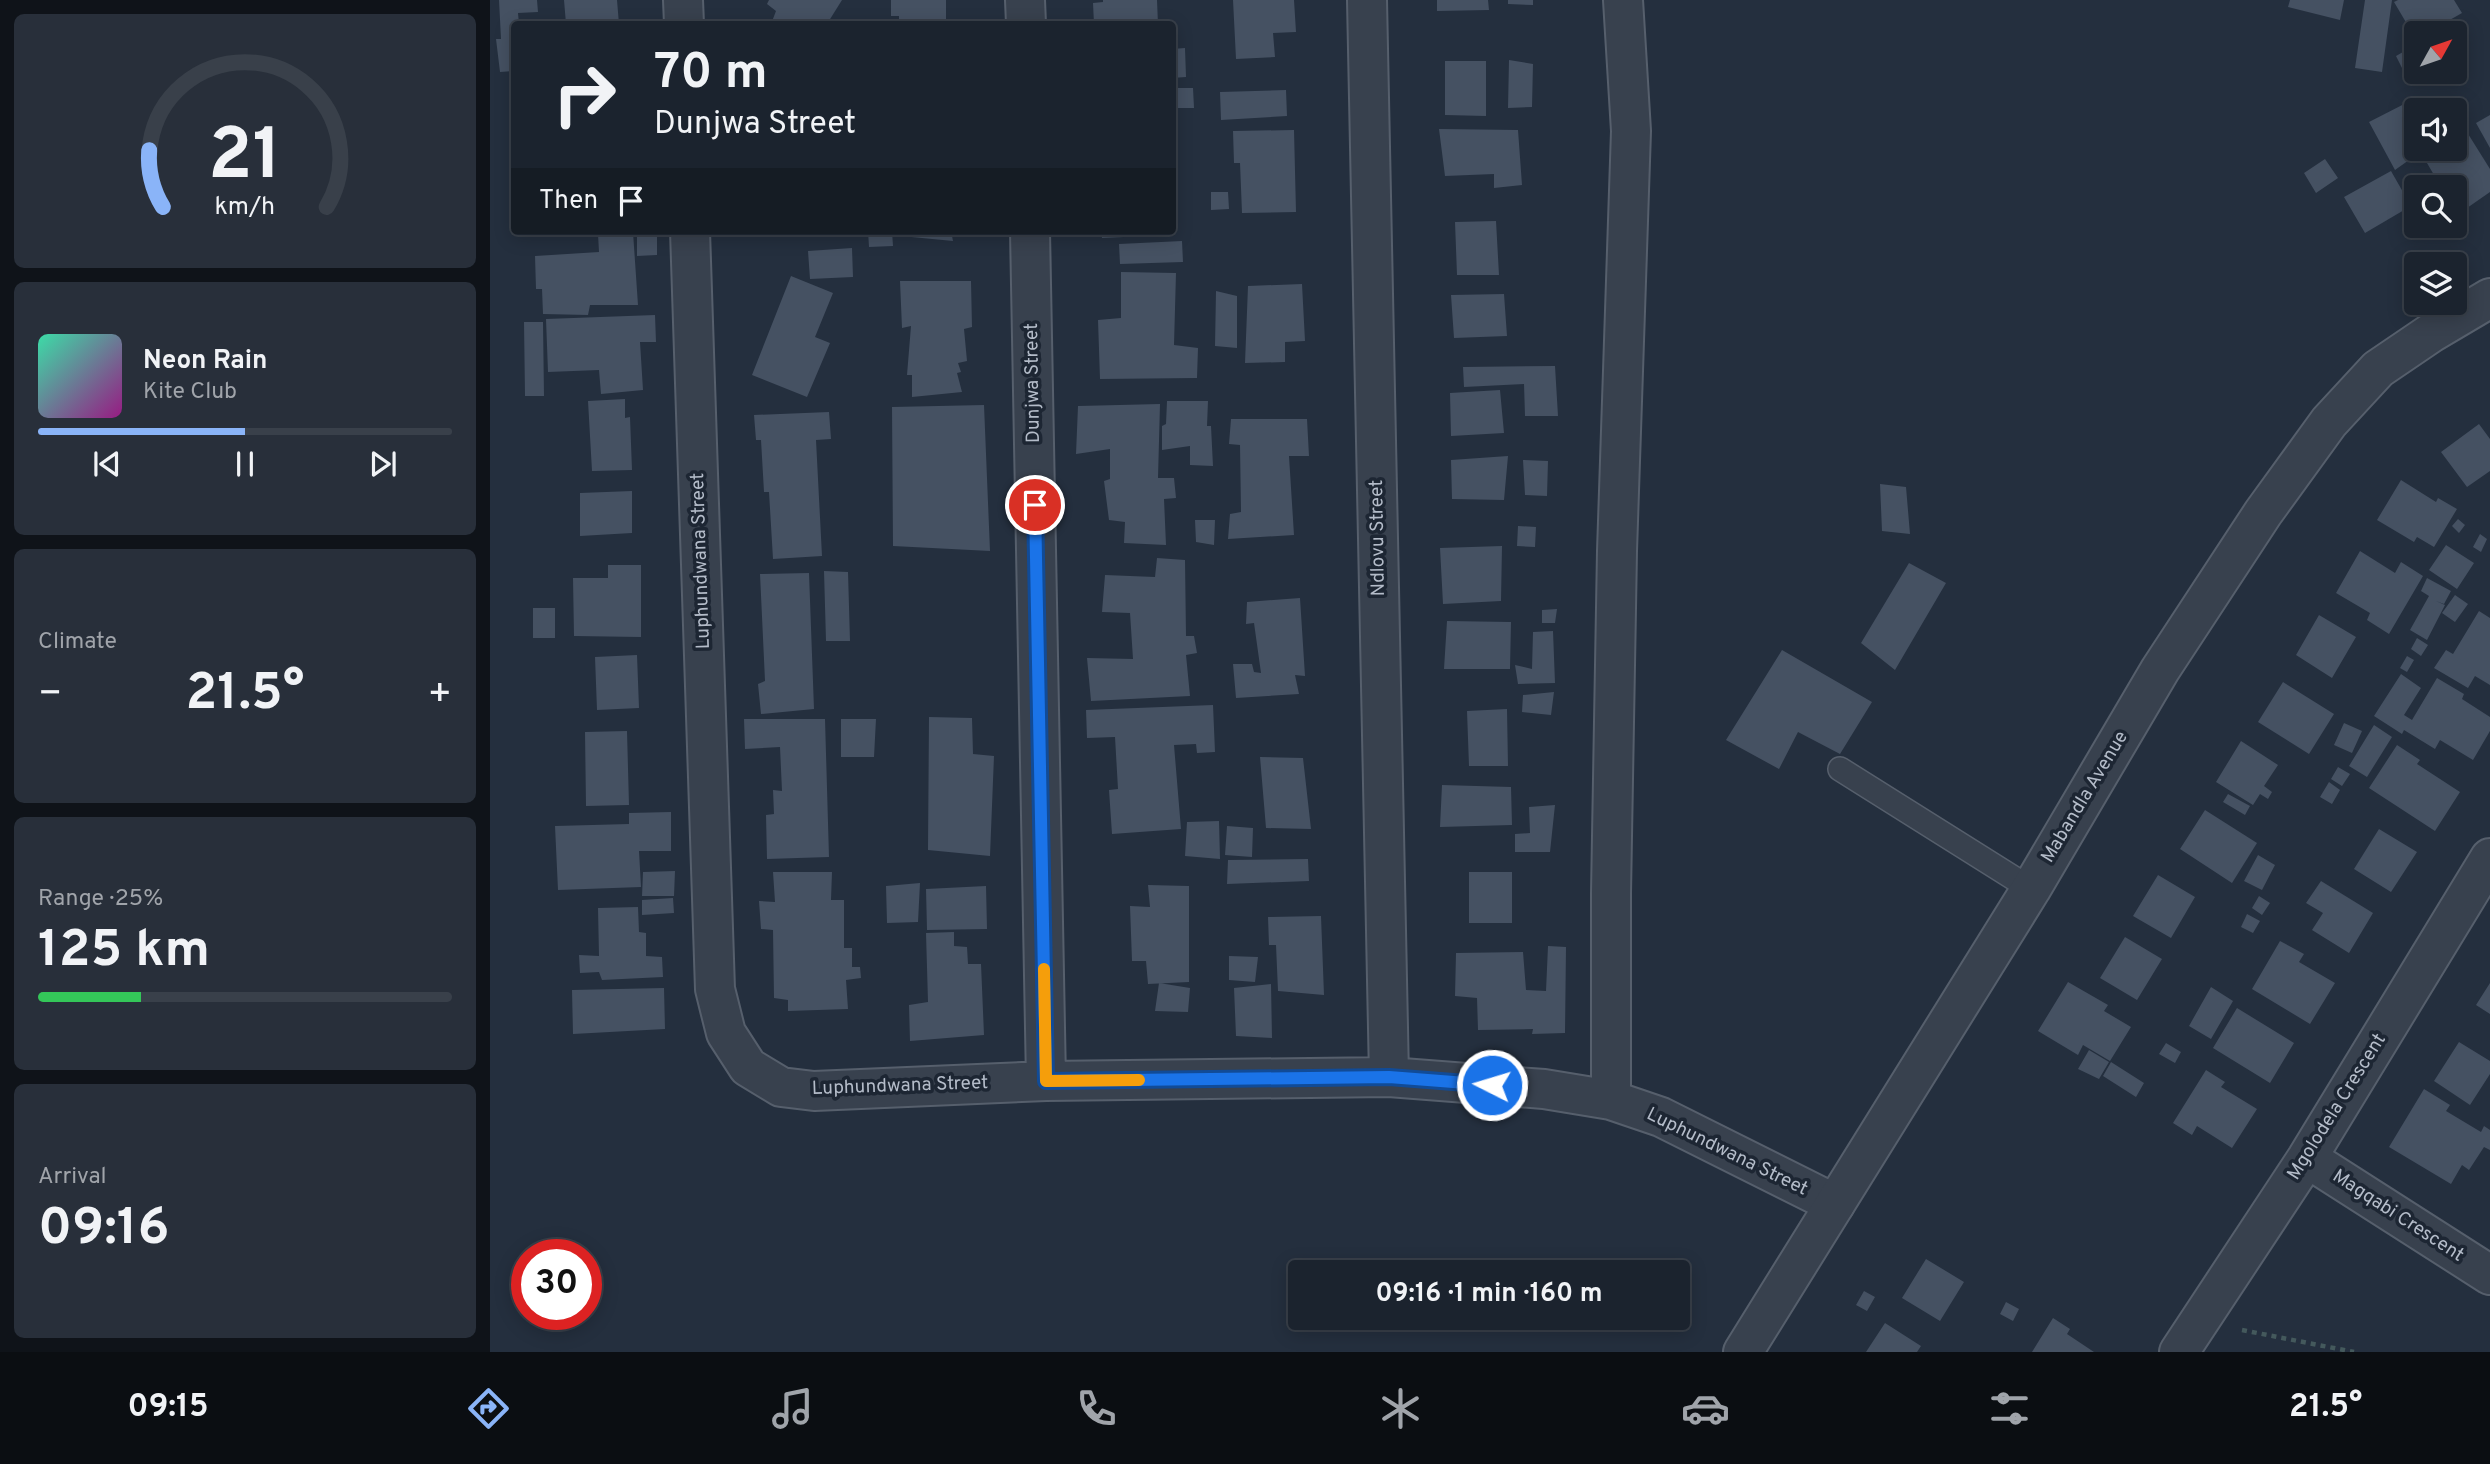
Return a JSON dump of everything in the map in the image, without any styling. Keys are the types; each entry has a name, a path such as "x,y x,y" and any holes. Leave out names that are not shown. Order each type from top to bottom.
{"street":[{"path":"683,0 684,21"},
{"path":"1026,0 1026,21"},
{"name":"Ndlovu Street","path":"1367,0 1389,1077"},
{"path":"1611,1100 1611,893 1617,551 1631,131 1623,0"},
{"name":"Luphundwana Street","path":"690,235 715,989 726,1033 748,1067 781,1087 814,1091 1046,1081 1389,1077 1544,1089 1611,1100 1661,1117 1835,1204"},
{"name":"Dunjwa Street","path":"1030,235 1046,1081"},
{"name":"Mabandla Avenue","path":"1743,1352 2031,889 2160,670 2263,513 2329,422 2378,369 2490,298"},
{"name":"Mgolodela Crescent","path":"2188,1337 2307,1158 2490,858"},
{"name":"Magqabi Crescent","path":"2307,1158 2490,1275"}],"lane":[{"path":"1840,769 2031,889"}],"path":[{"path":"2188,1337 2354,1352"}],"building":[{"path":"499,0 537,0 538,12 518,13 519,21 511,21 511,71 500,72 496,39 501,39"},
{"path":"564,0 617,0 619,21 566,21"},
{"path":"769,0 842,0 829,21 772,21 776,11 767,4"},
{"path":"891,0 946,0 946,21 899,21 899,16 891,16"},
{"path":"1157,0 1158,21 1094,21 1093,3"},
{"path":"1233,0 1294,0 1296,32 1273,33 1275,57 1236,59"},
{"path":"1437,0 1488,0 1489,10 1437,11"},
{"path":"1508,0 1533,0 1533,5 1508,4"},
{"path":"2290,0 2344,0 2340,20 2288,7"},
{"path":"2365,0 2392,0 2382,72 2355,68"},
{"path":"2454,0 2462,13 2448,21 2405,21 2394,2"},
{"path":"1185,48 1186,77 1176,78 1176,49"},
{"path":"2404,51 2404,72 2396,56"},
{"path":"1509,60 1533,64 1532,107 1508,108"},
{"path":"1445,61 1486,61 1486,116 1445,115"},
{"path":"1176,88 1193,88 1194,108 1176,108"},
{"path":"1286,90 1287,116 1221,120 1220,92"},
{"path":"2404,104 2404,161 2408,161 2395,170 2369,122"},
{"path":"2490,115 2490,148 2476,123"},
{"path":"1439,129 1518,130 1522,185 1494,188 1494,174 1445,176"},
{"path":"1294,130 1296,212 1242,213 1240,163 1234,163 1233,131"},
{"path":"2467,132 2490,169 2490,192 2467,208 2467,175 2434,175 2426,161 2467,161"},
{"path":"2325,159 2338,178 2316,193 2304,173"},
{"path":"2391,171 2404,194 2404,210 2365,233 2344,197"},
{"path":"1211,192 1228,192 1229,209 1211,210"},
{"path":"1496,221 1499,275 1457,275 1455,222"},
{"path":"598,235 633,235 638,305 590,305 588,315 543,314 542,289 536,289 535,256 599,252"},
{"path":"637,235 657,235 657,255 637,256"},
{"path":"868,235 892,235 893,246 869,247"},
{"path":"952,235 953,241 901,236"},
{"path":"1102,235 1167,235 1102,238"},
{"path":"1182,241 1183,262 1120,264 1119,244"},
{"path":"852,248 853,277 810,279 808,251"},
{"path":"1121,272 1176,273 1174,345 1198,348 1197,378 1100,379 1098,320 1121,318"},
{"path":"791,276 833,293 815,337 830,343 807,397 752,375"},
{"path":"900,281 971,281 972,327 964,329 967,361 958,363 961,372 957,373 962,392 912,397 912,375 907,375 911,326 902,328"},
{"path":"1302,284 1305,341 1285,342 1285,362 1245,363 1248,286"},
{"path":"1216,291 1237,296 1237,348 1215,346"},
{"path":"1504,294 1507,336 1454,338 1451,295"},
{"path":"655,315 656,342 640,342 643,390 601,394 599,370 548,372 546,319"},
{"path":"524,322 543,322 544,396 525,396"},
{"path":"1555,366 1558,416 1525,416 1524,384 1464,387 1463,367"},
{"path":"1500,390 1504,433 1451,436 1450,393"},
{"path":"625,399 625,418 630,417 632,470 592,471 588,401"},
{"path":"1167,401 1208,401 1207,426 1211,426 1213,466 1190,465 1190,446 1162,450 1162,426 1166,424"},
{"path":"1160,404 1158,478 1174,478 1176,498 1164,499 1166,545 1124,543 1125,522 1109,520 1104,481 1110,479 1110,449 1076,454 1078,406"},
{"path":"984,405 990,551 893,546 892,407"},
{"path":"829,412 831,439 816,440 822,556 773,559 769,492 764,492 761,440 756,440 754,415"},
{"path":"1231,419 1307,419 1309,456 1289,456 1294,535 1228,539 1230,514 1241,512 1240,445 1229,444"},
{"path":"2479,424 2490,439 2490,471 2467,487 2441,452"},
{"path":"1508,456 1504,500 1452,499 1451,460"},
{"path":"1523,460 1548,461 1547,496 1525,495"},
{"path":"2401,480 2436,502 2438,498 2457,509 2434,547 2417,537 2414,542 2377,520"},
{"path":"1880,484 1906,487 1910,534 1882,531"},
{"path":"632,491 632,533 580,536 580,493"},
{"path":"2458,519 2465,525 2459,533 2452,526"},
{"path":"1195,520 1215,520 1214,545 1196,542"},
{"path":"1518,526 1536,527 1535,547 1517,546"},
{"path":"2480,534 2487,539 2481,552 2473,547"},
{"path":"2446,545 2474,563 2457,589 2429,570"},
{"path":"1502,546 1501,601 1443,604 1440,548"},
{"path":"2360,551 2395,573 2401,562 2423,576 2389,634 2367,620 2370,613 2336,593"},
{"path":"1157,558 1185,560 1186,636 1194,636 1197,653 1186,655 1190,696 1091,701 1087,658 1133,659 1130,613 1102,612 1105,575 1155,577"},
{"path":"1909,563 1946,583 1895,670 1861,643"},
{"path":"608,565 641,565 641,637 574,636 573,578 608,578"},
{"path":"824,571 848,572 850,641 826,641"},
{"path":"809,573 814,709 761,714 758,684 765,681 760,574"},
{"path":"2427,578 2451,591 2444,604 2436,601 2445,605 2427,640 2410,630 2429,596 2421,591"},
{"path":"2455,595 2468,604 2455,622 2442,613"},
{"path":"1300,598 1305,676 1295,675 1299,694 1236,698 1233,664 1252,664 1254,672 1261,673 1254,623 1246,624 1247,602"},
{"path":"533,608 555,608 555,638 533,638"},
{"path":"1557,609 1555,623 1542,623 1542,610"},
{"path":"2479,611 2490,618 2490,685 2475,676 2468,688 2434,668 2446,650 2453,654"},
{"path":"2319,615 2356,637 2332,678 2296,655"},
{"path":"1447,621 1511,622 1510,669 1444,669"},
{"path":"1553,631 1555,683 1518,684 1515,665 1532,669 1533,632"},
{"path":"2417,638 2428,645 2421,656 2411,649"},
{"path":"1782,650 1872,702 1840,754 1798,732 1779,769 1726,740"},
{"path":"637,655 639,708 597,710 595,657"},
{"path":"2407,656 2414,660 2407,672 2400,668"},
{"path":"2401,674 2421,688 2404,715 2412,720 2437,678 2464,694 2462,699 2490,717 2490,731 2473,760 2440,740 2435,749 2404,730 2402,734 2374,716"},
{"path":"2283,682 2334,714 2309,754 2258,722"},
{"path":"1554,692 1551,715 1522,712 1523,695"},
{"path":"1213,705 1215,752 1197,753 1196,744 1174,745 1181,829 1112,834 1109,790 1118,789 1115,737 1087,738 1086,710"},
{"path":"1507,709 1508,766 1469,766 1467,711"},
{"path":"929,717 972,718 973,754 994,756 990,856 928,850"},
{"path":"744,719 825,719 829,857 767,859 766,815 774,814 773,790 782,791 780,747 745,749"},
{"path":"841,719 876,719 874,757 841,757"},
{"path":"2344,723 2362,731 2352,753 2334,745"},
{"path":"2374,725 2392,737 2367,777 2349,766"},
{"path":"627,731 629,805 586,806 585,732"},
{"path":"2241,741 2278,765 2264,786 2272,792 2268,799 2260,794 2253,805 2216,782"},
{"path":"2397,745 2420,760 2417,764 2460,792 2435,831 2369,788"},
{"path":"1260,757 1303,758 1311,829 1266,828"},
{"path":"2338,767 2350,774 2342,786 2331,779"},
{"path":"2329,782 2340,790 2332,804 2320,797"},
{"path":"1442,785 1511,787 1512,825 1440,827"},
{"path":"2228,794 2250,806 2245,815 2223,802"},
{"path":"1555,805 1550,852 1515,852 1515,834 1530,833 1529,807"},
{"path":"2205,810 2257,843 2232,883 2180,849"},
{"path":"671,812 671,851 639,851 641,887 558,890 555,826 629,824 629,813"},
{"path":"1219,821 1220,859 1185,856 1187,822"},
{"path":"1227,826 1253,828 1252,857 1225,855"},
{"path":"2379,829 2417,852 2391,892 2354,869"},
{"path":"2258,855 2275,865 2262,890 2244,881"},
{"path":"1308,859 1309,881 1227,884 1228,860"},
{"path":"675,871 674,896 642,896 643,872"},
{"path":"773,872 832,872 831,900 844,900 844,948 852,948 852,967 860,967 861,978 846,980 848,1009 788,1011 788,1000 774,998 773,930 761,929 759,901 775,902"},
{"path":"1469,872 1512,872 1512,923 1469,923"},
{"path":"2158,875 2195,897 2171,938 2133,916"},
{"path":"2321,881 2373,913 2349,953 2312,930 2323,913 2306,903"},
{"path":"920,883 918,922 887,923 886,886"},
{"path":"1148,885 1189,886 1189,982 1148,984 1146,961 1132,961 1130,906 1150,907"},
{"path":"986,886 987,929 927,930 926,889"},
{"path":"2259,896 2270,903 2262,915 2252,908"},
{"path":"673,898 674,913 642,915 642,900"},
{"path":"638,907 639,932 646,933 646,956 662,957 663,977 602,980 599,972 580,973 579,955 599,956 598,908"},
{"path":"2247,914 2260,921 2253,933 2241,927"},
{"path":"1321,916 1324,995 1278,991 1276,945 1269,945 1268,917"},
{"path":"954,932 954,946 967,947 968,964 981,964 984,1035 910,1041 909,1005 928,1002 926,933"},
{"path":"2125,937 2162,959 2137,1000 2100,978"},
{"path":"2280,941 2304,954 2299,962 2335,983 2310,1024 2252,989"},
{"path":"1548,946 1566,947 1565,1033 1532,1034 1533,1029 1478,1030 1477,998 1455,996 1456,953 1523,952 1526,990 1546,991"},
{"path":"1229,956 1258,957 1255,982 1229,980"},
{"path":"2068,982 2108,1005 2104,1011 2131,1027 2110,1061 2083,1045 2078,1055 2038,1031"},
{"path":"1159,983 1190,988 1188,1012 1155,1011"},
{"path":"2490,983 2490,1014 2476,1005"},
{"path":"1271,984 1272,1038 1236,1036 1234,988"},
{"path":"2211,987 2233,1001 2211,1039 2189,1026"},
{"path":"664,988 665,1029 573,1034 572,990"},
{"path":"2237,1008 2294,1043 2270,1083 2213,1048"},
{"path":"2459,1042 2490,1061 2490,1074 2470,1105 2434,1081"},
{"path":"2166,1043 2181,1052 2175,1063 2159,1054"},
{"path":"2089,1050 2109,1062 2099,1079 2078,1069"},
{"path":"2111,1062 2144,1083 2136,1097 2103,1076"},
{"path":"2206,1070 2225,1082 2221,1087 2257,1109 2232,1148 2197,1126 2192,1135 2173,1123"},
{"path":"2424,1089 2450,1105 2446,1111 2481,1132 2484,1126 2490,1130 2490,1150 2484,1147 2469,1170 2462,1165 2451,1184 2389,1147"},
{"path":"1926,1259 1964,1282 1940,1321 1902,1298"},
{"path":"1864,1291 1875,1297 1867,1311 1856,1305"},
{"path":"2006,1302 2019,1309 2013,1321 2000,1314"},
{"path":"2053,1318 2070,1329 2067,1334 2094,1352 2032,1352"},
{"path":"1885,1323 1921,1346 1917,1352 1866,1352"}],"slow traffic":[{"path":"1044,969 1046,1081 1139,1080"}],"route":[{"path":"1035,505 1046,1081 1389,1077 1492,1085"}]}
